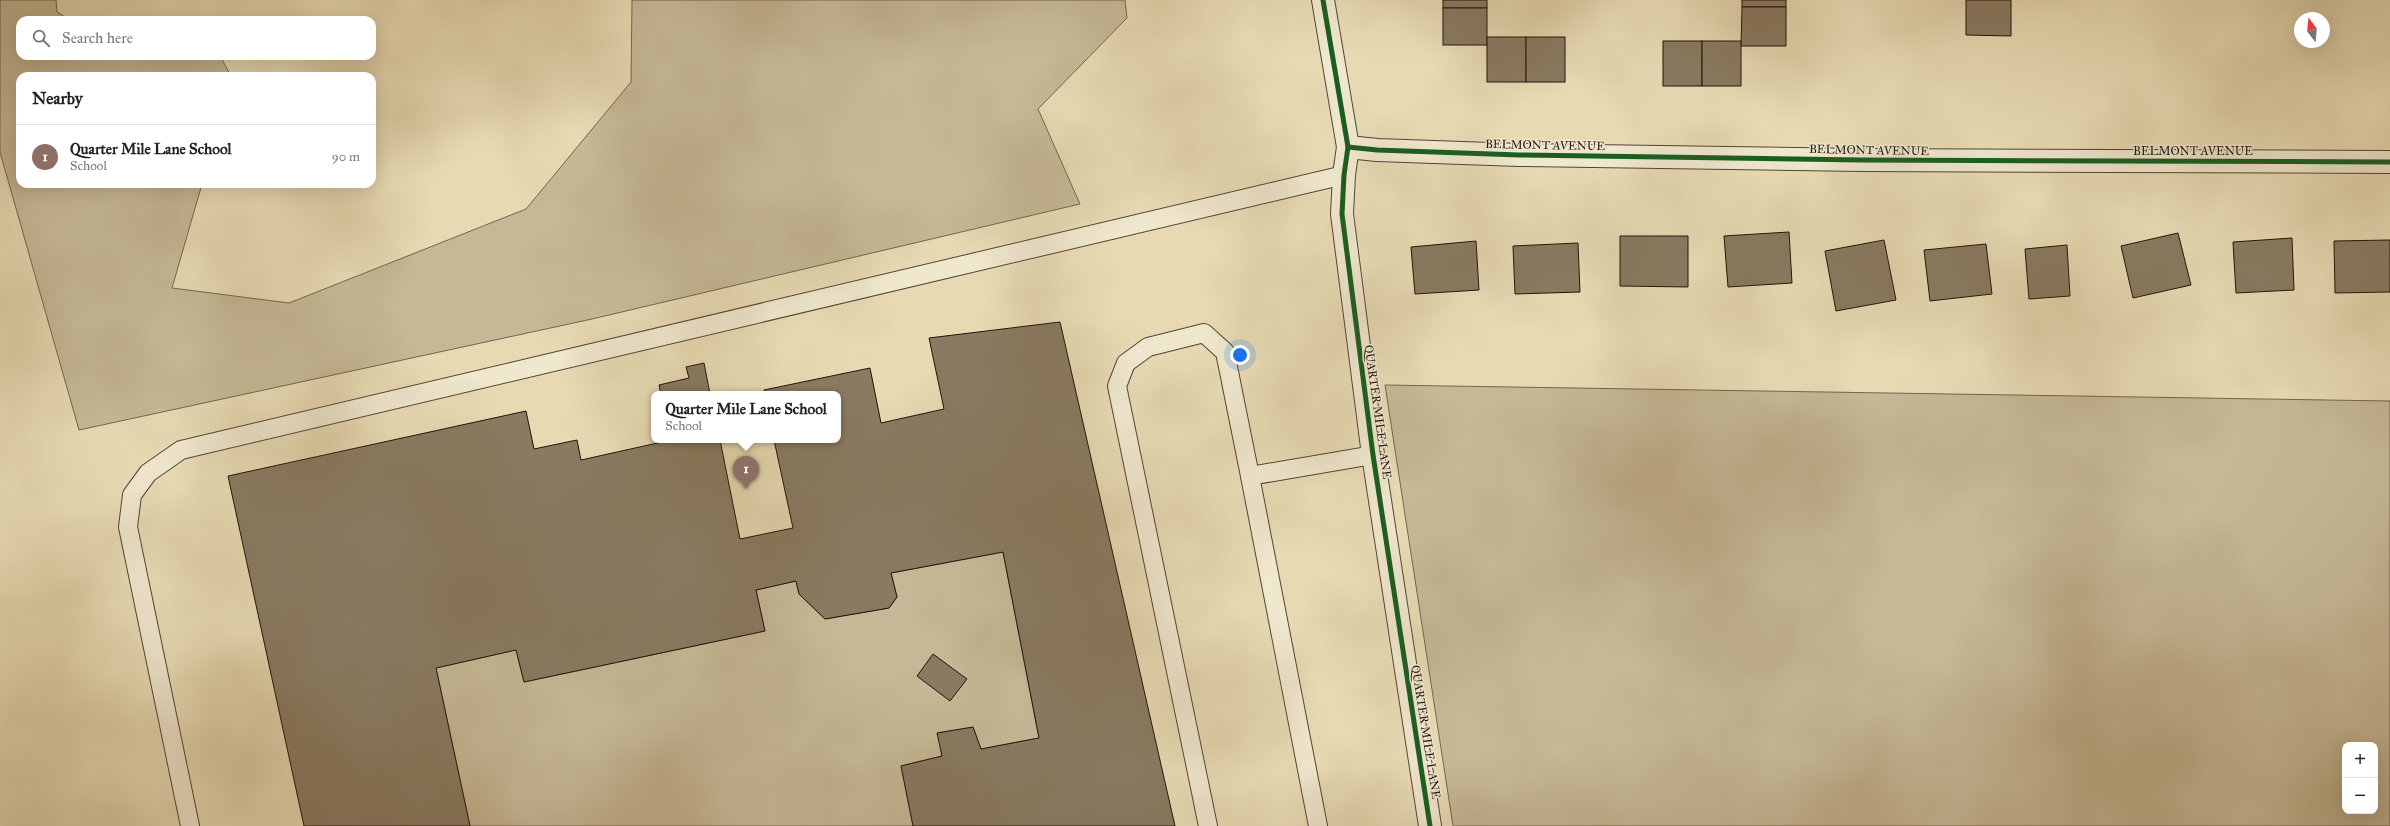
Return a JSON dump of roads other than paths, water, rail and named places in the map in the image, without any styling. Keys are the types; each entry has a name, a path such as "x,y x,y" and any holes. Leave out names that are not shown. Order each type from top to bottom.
{"street":[{"name":"QUARTER MILE LANE","path":"1323,0 1348,147 1344,175 1342,214 1373,455 1430,826"},
{"name":"BELMONT AVENUE","path":"1348,147 1377,150 1511,154 1845,160 2390,162"}],"lane":[{"path":"2390,155 2390,162"},
{"path":"190,826 128,527 132,495 148,473 181,450 1344,175"},
{"path":"1208,826 1117,386 1126,363 1148,347 1204,333 1224,352 1250,476 1318,826"},
{"path":"1250,476 1373,455"}],"place":[{"name":"Quarter Mile Lane School","path":"746,489"}]}
